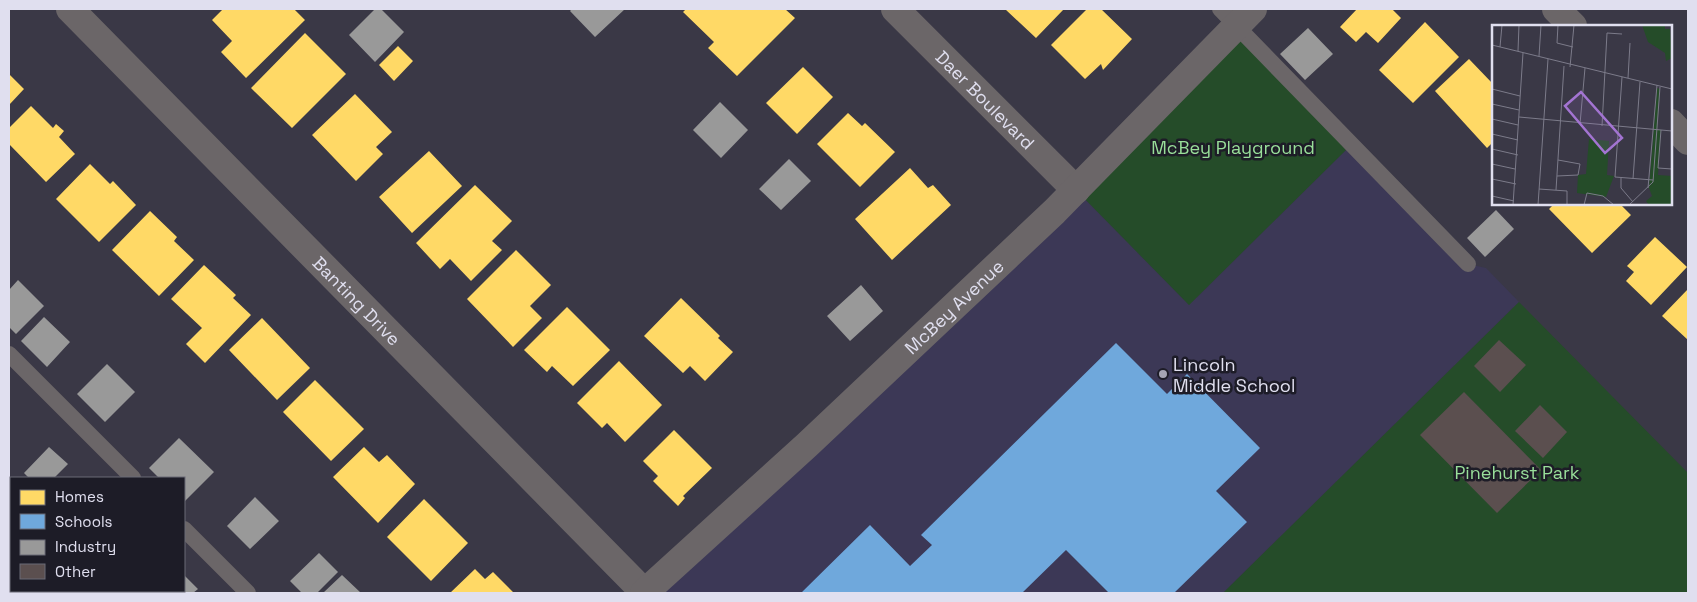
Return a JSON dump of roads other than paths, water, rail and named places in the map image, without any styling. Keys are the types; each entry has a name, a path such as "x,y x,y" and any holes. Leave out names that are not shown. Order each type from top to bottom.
{"street":[{"name":"Banting Drive","path":"70,9 644,593"},
{"name":"Daer Boulevard","path":"895,9 1076,190"},
{"path":"1556,9 1573,25"},
{"name":"McBey Avenue","path":"644,593 807,445 1076,190 1237,14"},
{"path":"1672,124 1688,141"}],"lane":[{"path":"1237,14 1468,264"},
{"path":"9,354 132,477"},
{"path":"185,530 248,593"}],"place":[{"name":"Lincoln Middle School","path":"1163,374"}],"park label":[{"name":"McBey Playground","path":"1233,147"},
{"name":"Pinehurst Park","path":"1517,472"}]}
